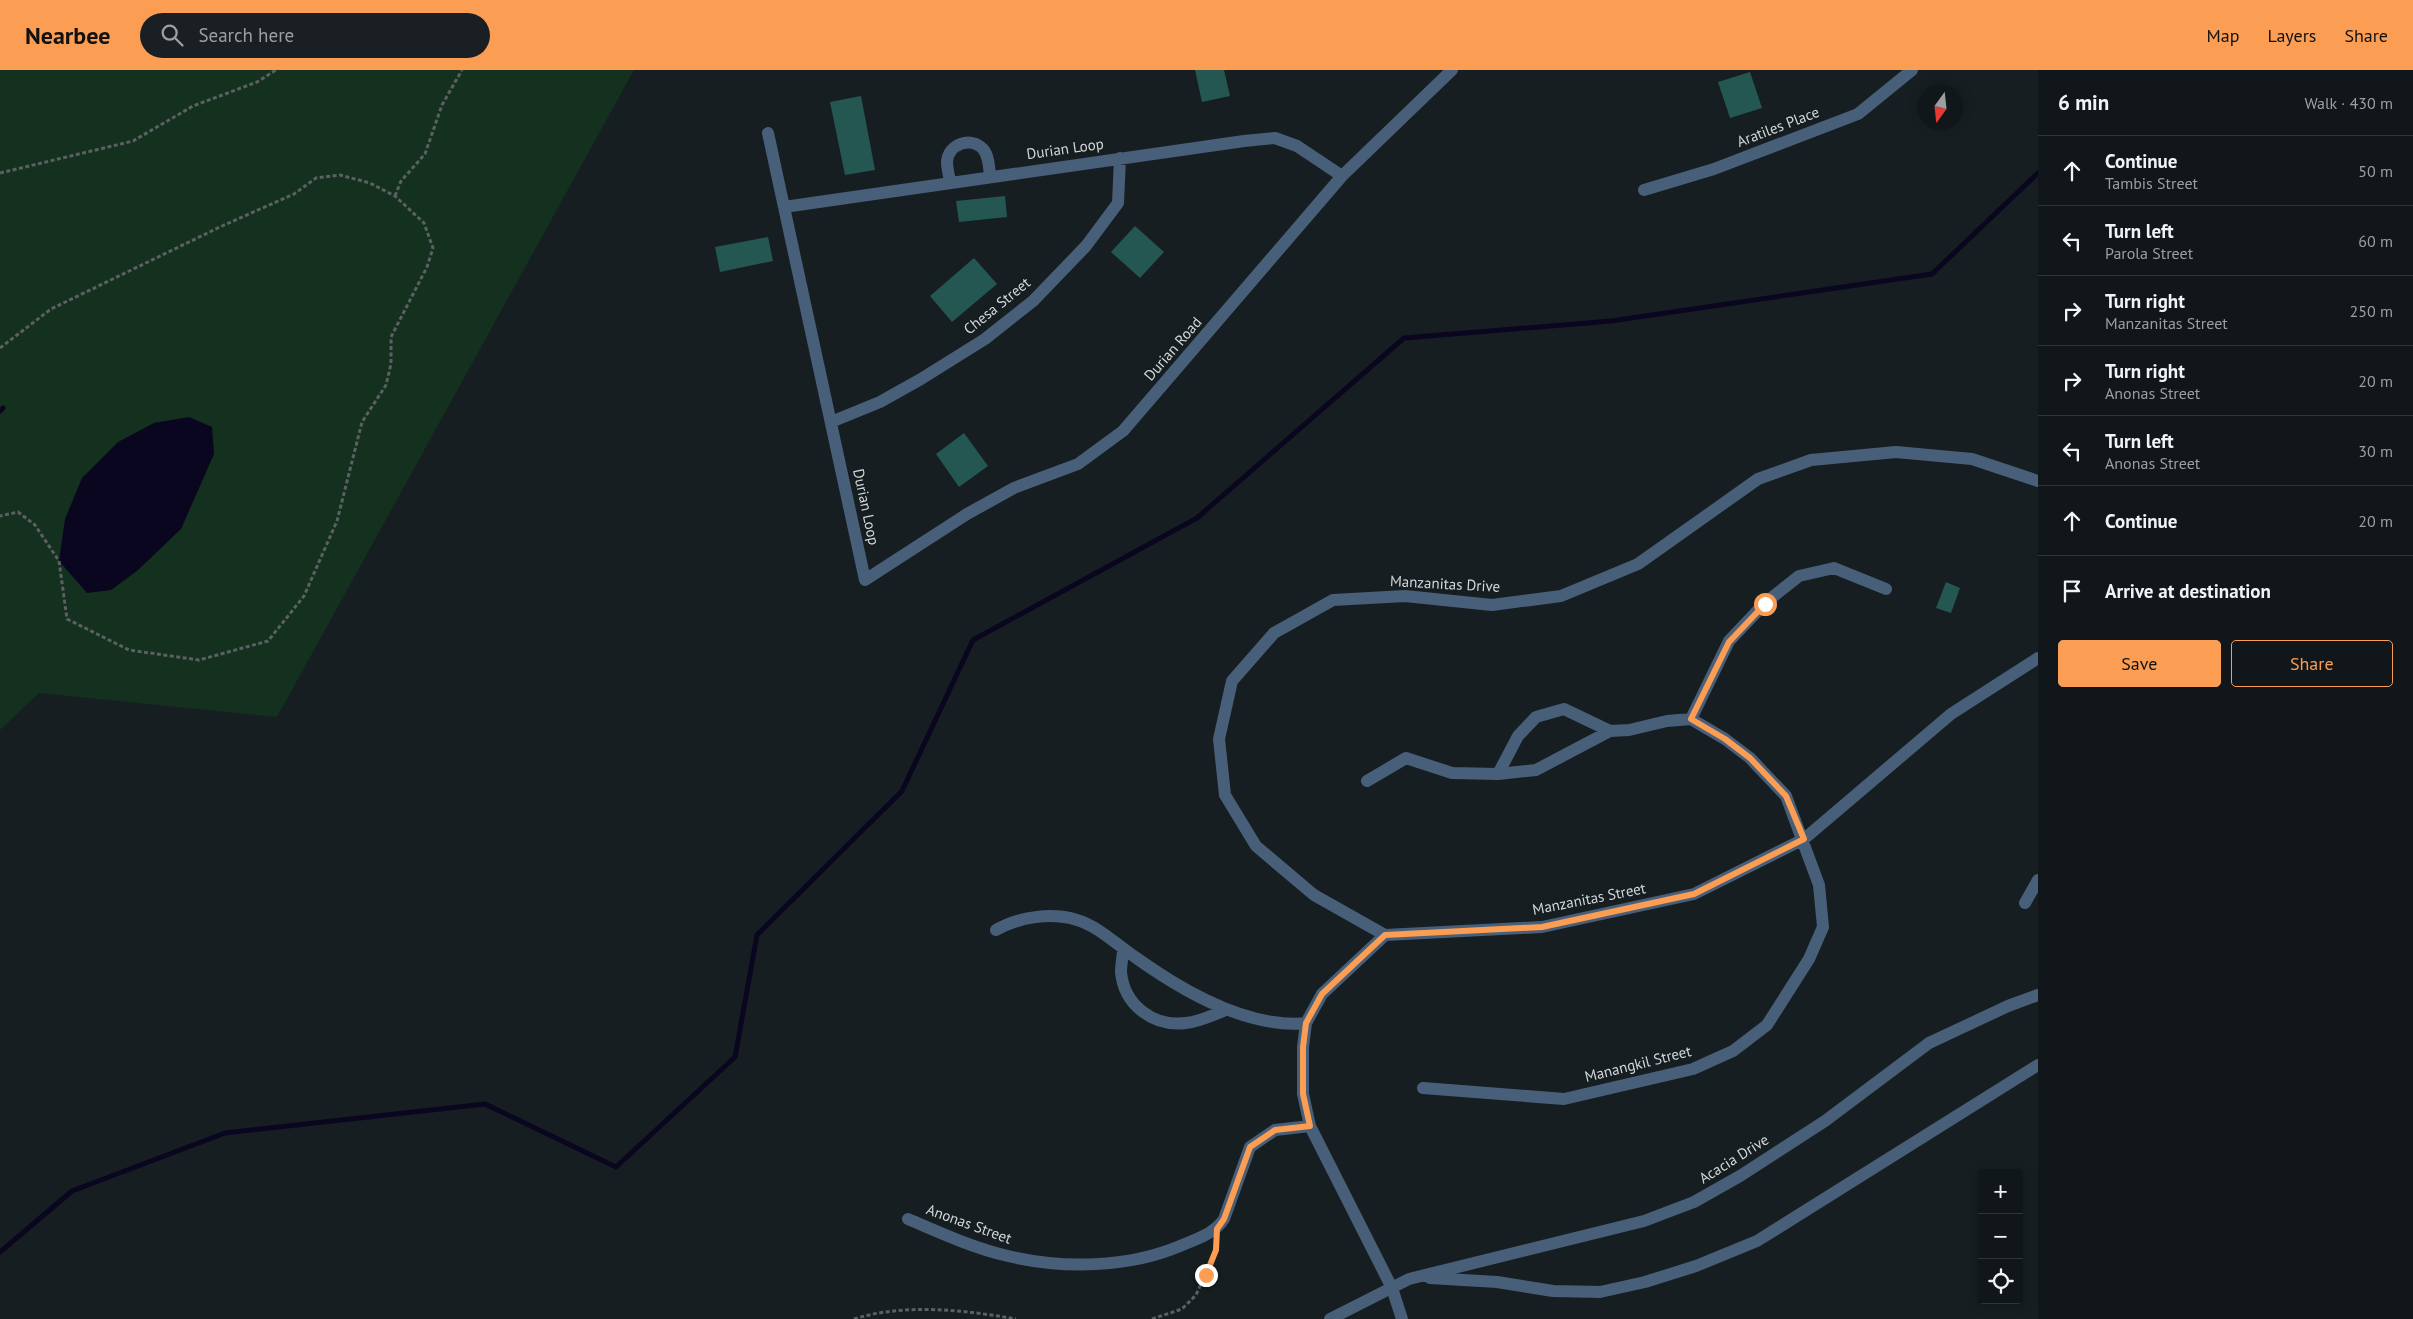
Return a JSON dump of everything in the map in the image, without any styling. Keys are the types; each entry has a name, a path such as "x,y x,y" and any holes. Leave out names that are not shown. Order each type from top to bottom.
{"street":[{"name":"Durian Road","path":"865,580 967,514 1014,488 1078,464 1123,431 1342,176 1452,70"},
{"name":"Aratiles Place","path":"1644,190 1714,169 1858,114 1912,70"},
{"name":"Durian Loop","path":"768,134 865,580"},
{"name":"Durian Loop","path":"784,206 1275,138 1297,146 1342,176"},
{"path":"950,182 947,161 949,154 961,143 977,144 983,149 987,156 990,176"},
{"name":"Chesa Street","path":"831,422 880,402 921,379 985,339 1033,302 1086,246 1118,203 1120,158"},
{"name":"Manzanitas Drive","path":"1385,935 1314,895 1256,846 1225,795 1219,739 1232,681 1274,633 1333,600 1405,596 1492,605 1561,596 1638,564 1758,479 1811,460 1896,452 1972,459 2038,481"},
{"path":"1367,781 1406,758 1452,773 1498,774 1536,770 1610,731 1629,730 1667,721 1691,719 1729,642 1765,604 1799,576 1834,568 1886,589"},
{"name":"Manzanitas Street","path":"1385,935 1542,927 1694,894 1804,839 1951,714 2038,658"},
{"path":"1498,774 1518,736 1536,717 1564,709 1610,731"},
{"name":"Manangkil Street","path":"1422,1088 1564,1099 1693,1069 1732,1051 1767,1025 1809,959 1823,926 1819,885 1804,839 1786,796 1750,758 1725,739 1691,719"},
{"path":"2025,903 2038,880"},
{"path":"996,930 1010,922 1032,917 1077,920 1101,932 1180,988 1226,1010 1289,1024 1306,1023"},
{"path":"1385,935 1322,994 1306,1023 1303,1047 1303,1094 1310,1126 1392,1288 1402,1319"},
{"path":"1123,949 1121,971 1124,985 1132,1000 1148,1017 1163,1022 1186,1023 1226,1010"},
{"name":"Acacia Drive","path":"1330,1319 1415,1277 1644,1221 1694,1202 1740,1176 1825,1121 1929,1043 2008,1006 2038,995"},
{"name":"Acacia Drive","path":"1415,1277 1496,1282 1552,1291 1600,1292 1644,1282 1696,1266 1757,1241 2038,1065"},
{"path":"1217,1229 1224,1219 1250,1147 1275,1130 1310,1126"},
{"name":"Anonas Street","path":"908,1219 964,1242 1008,1256 1049,1263 1118,1262 1158,1256 1217,1229"}],"path":[{"path":"0,173 133,141 193,106 256,82 276,70"},
{"path":"395,196 401,181 425,154 442,105 462,70"},
{"path":"0,348 51,309 222,226 294,194 316,178 340,175 370,183 395,196 424,223 433,248 427,267 391,337 391,364 386,384 362,422 337,520 304,596 268,640 199,660 129,650 67,619 58,561 35,525 18,512 0,516"},
{"path":"1152,1319 1182,1309 1196,1295 1216,1250 1217,1229"},
{"path":"854,1319 878,1312 920,1310 986,1314 1016,1319"}],"green space":[{"path":"0,70 634,70 277,717 39,693 0,730"}],"shaded area":[{"path":"189,417 212,427 214,454 181,529 137,571 111,590 87,593 59,561 65,519 82,478 118,442 154,423"}],"building":[{"path":"1195,70 1224,70 1230,96 1202,102"},
{"path":"1750,72 1762,108 1730,118 1718,82"},
{"path":"861,96 875,170 845,175 830,102"},
{"path":"1005,196 1007,217 959,222 956,201"},
{"path":"1135,226 1164,252 1140,278 1111,252"},
{"path":"768,237 773,261 720,272 715,247"},
{"path":"974,258 997,284 952,322 930,296"},
{"path":"964,433 988,466 959,487 936,454"},
{"path":"1946,582 1960,588 1951,613 1936,608"}],"waterway":[{"path":"0,1252 72,1191 225,1133 485,1104 616,1167 735,1057 757,935 902,791 973,640 1197,518 1404,338 1611,321 1932,274 2038,173"},
{"path":"0,411 3,408"}],"route":[{"path":"1206,1275 1216,1250 1217,1229 1224,1219 1250,1147 1275,1130 1310,1126 1303,1094 1303,1047 1306,1023 1322,994 1385,935 1542,927 1694,894 1804,839 1786,796 1750,758 1725,739 1691,719 1729,642 1765,604"}]}
